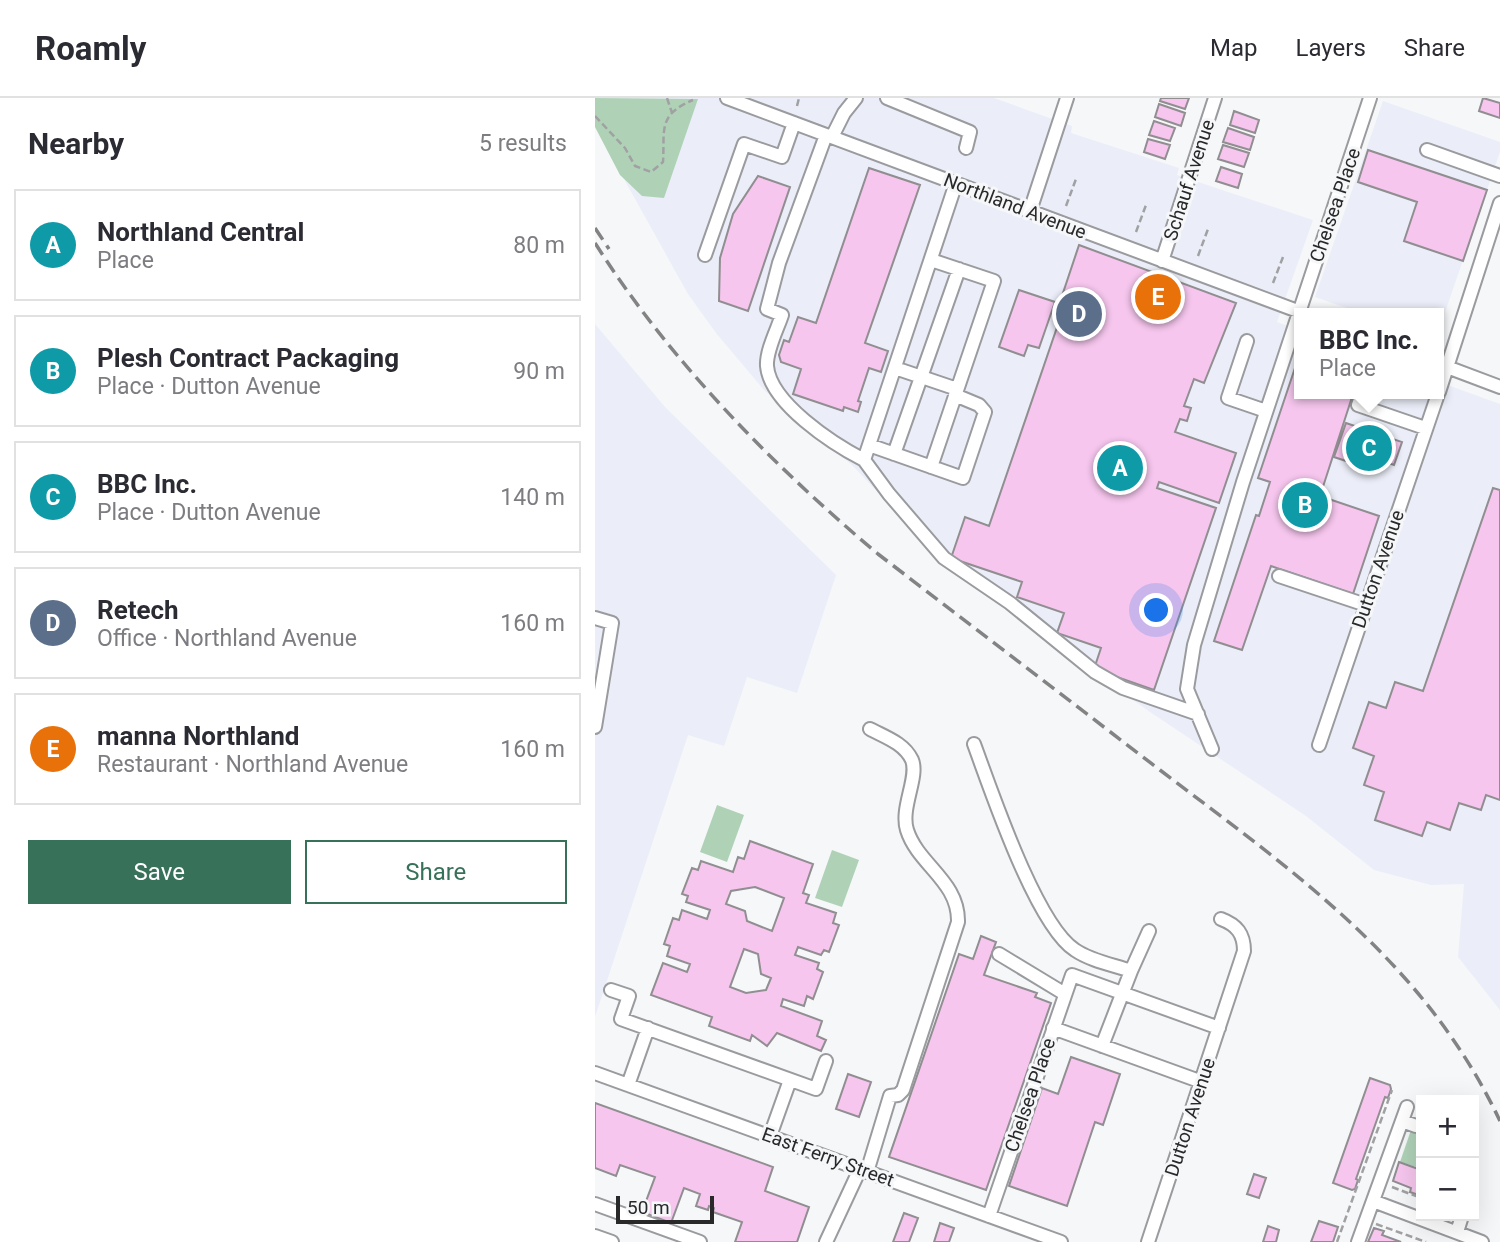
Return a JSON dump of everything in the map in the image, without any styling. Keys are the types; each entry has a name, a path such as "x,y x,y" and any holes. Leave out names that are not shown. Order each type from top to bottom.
{"street":[{"name":"Northland Avenue","path":"727,98 1294,309"},
{"path":"856,98 829,136 779,262 767,309 782,314 767,363 770,385 810,425 864,460 944,558 1010,603 1095,672 1123,688 1198,714"},
{"path":"887,98 970,132 966,148"},
{"path":"1030,211 1067,98"},
{"name":"Schauf Avenue","path":"1163,261 1215,98"},
{"name":"Chelsea Place","path":"1302,308 1370,98"},
{"path":"705,256 744,144 782,157 794,123"},
{"path":"1427,150 1500,176"},
{"path":"864,460 956,183"},
{"name":"Dutton Avenue","path":"1444,363 1500,203"},
{"path":"931,260 994,281 931,467"},
{"path":"894,454 959,269"},
{"name":"Chelsea Place","path":"1212,748 1187,689 1193,645 1266,411 1294,332"},
{"path":"1247,341 1228,398 1266,411"},
{"path":"1444,366 1500,387"},
{"path":"869,445 963,478 985,412 979,405 956,392 895,368"},
{"path":"1360,399 1358,405 1425,428"},
{"name":"Dutton Avenue","path":"1319,746 1437,399"},
{"path":"1279,576 1366,605"},
{"path":"595,618 612,623 595,727"},
{"path":"826,1242 863,1170 890,1096 898,1096 903,1090 958,922 959,911 950,889 907,831 904,816 914,764 905,748 870,729"},
{"path":"974,744 1009,839 1054,925 1077,952 1131,971"},
{"name":"Dutton Avenue","path":"1148,1242 1244,951 1244,940 1239,930 1221,919"},
{"path":"1102,1046 1149,931"},
{"path":"999,954 1065,994"},
{"name":"Chelsea Place","path":"989,1216 1072,975 1122,993"},
{"path":"611,990 629,996 621,1019 816,1089 826,1061"},
{"path":"1122,993 1219,1028"},
{"path":"628,1085 648,1028"},
{"path":"1053,1028 1202,1083"},
{"name":"East Ferry Street","path":"595,1073 1061,1242"},
{"path":"770,1136 790,1080"},
{"path":"1358,1242 1406,1107"},
{"path":"1402,1121 1416,1126"},
{"path":"1373,1201 1482,1242"},
{"path":"595,1203 699,1242"},
{"path":"1457,1232 1460,1221"},
{"path":"595,1236 612,1242"}],"path":[{"path":"667,98 671,113"},
{"path":"797,106 799,98"},
{"path":"595,116 625,148 635,166 651,172 663,162 662,132 671,113 693,100"},
{"path":"1066,206 1076,179"},
{"path":"1136,232 1146,205"},
{"path":"1198,256 1207,229"},
{"path":"1273,283 1283,257"},
{"path":"1337,1242 1392,1090"},
{"path":"1386,1185 1416,1196"},
{"path":"1379,1225 1383,1215"},
{"path":"1373,1223 1426,1242"}],"shaded area":[{"path":"595,98 994,98 1072,126 1071,133 1179,168 1177,175 1313,220 1277,322 1294,328 1294,399 1444,399 1444,384 1500,404 1500,1010 1458,957 1464,884 1431,885 1374,870 1306,816 1150,712 945,564 853,466 764,390 716,333 688,294 595,127"},
{"path":"1383,101 1500,142 1500,152 1444,315 1444,308 1347,308 1315,297"},
{"path":"595,324 665,407 836,575 797,693 747,677 724,746 688,735 595,1017"}],"green space":[{"path":"595,98 698,99 664,198 642,196 620,175 595,127"},
{"path":"717,805 744,815 727,862 700,852"},
{"path":"832,850 859,860 842,907 815,898"},
{"path":"1411,1130 1416,1132 1416,1167 1400,1162"}],"building":[{"path":"1161,98 1189,98 1185,109 1160,101"},
{"path":"1483,98 1500,103 1500,118 1479,111"},
{"path":"1159,104 1185,113 1181,126 1155,117"},
{"path":"1234,111 1259,120 1255,133 1230,125"},
{"path":"1154,121 1175,128 1170,141 1149,135"},
{"path":"1228,128 1254,137 1250,150 1223,142"},
{"path":"1148,139 1170,145 1165,159 1144,152"},
{"path":"1223,145 1249,153 1244,167 1218,159"},
{"path":"1368,150 1487,190 1463,261 1404,241 1417,202 1358,182"},
{"path":"1221,167 1242,174 1238,188 1216,181"},
{"path":"869,168 920,185 865,343 888,351 881,372 869,368 858,401 861,402 858,412 844,407 843,411 793,394 801,369 781,362 779,355 784,340 789,342 798,317 816,323"},
{"path":"758,176 790,187 748,311 719,301 720,258 733,214"},
{"path":"1079,245 1236,303 1204,383 1194,379 1184,406 1191,408 1187,421 1180,419 1175,432 1236,453 1219,503 1159,482 1157,488 1216,508 1154,690 1094,669 1101,648 1057,633 1064,613 1017,597 1022,582 951,558 965,517 989,526 1067,298 1062,296"},
{"path":"1019,290 1055,302 1039,348 1028,345 1024,356 999,347"},
{"path":"1294,371 1294,399 1351,399 1320,496 1379,516 1353,594 1271,566 1242,650 1214,641 1256,515 1259,516 1270,482 1258,478"},
{"path":"1346,423 1402,442 1394,465 1362,454 1358,465 1334,457"},
{"path":"1493,488 1500,490 1500,800 1486,795 1481,810 1459,803 1450,830 1427,822 1422,836 1375,820 1384,792 1364,785 1374,756 1353,748 1369,702 1386,708 1395,682 1423,691"},
{"path":"750,841 813,864 803,893 809,895 806,903 836,913 833,923 839,925 829,952 824,950 821,955 798,947 795,955 819,963 817,969 823,972 813,999 807,996 804,1006 783,999 781,1006 822,1021 817,1036 826,1040 821,1051 777,1033 767,1046 752,1035 750,1041 709,1026 712,1017 651,995 663,963 687,972 690,964 667,956 670,946 664,944 673,918 679,920 682,910 707,919 710,910 686,902 688,896 682,894 692,868 698,870 701,861 733,872 738,857 744,859","holes":["755,887 784,898 772,931 747,921 745,911 726,904 731,891","744,949 758,954 761,974 771,978 766,990 746,993 730,987"]},
{"path":"981,936 996,942 984,975 1037,993 1035,997 1051,1003 986,1190 889,1157 959,954 973,959"},
{"path":"1071,1057 1120,1074 1103,1125 1095,1122 1067,1206 1009,1186 1042,1088 1058,1094"},
{"path":"848,1074 871,1082 859,1117 836,1109"},
{"path":"1370,1078 1390,1085 1391,1089 1388,1098 1385,1097 1356,1179 1355,1189 1352,1190 1333,1183"},
{"path":"595,1103 773,1167 765,1191 809,1207 797,1242 735,1242 742,1222 713,1212 714,1208 709,1206 708,1210 696,1206 700,1194 684,1188 671,1223 642,1212 655,1177 620,1165 616,1176 595,1168"},
{"path":"1399,1162 1416,1168 1416,1194 1410,1192 1411,1188 1393,1181"},
{"path":"1254,1174 1266,1178 1259,1198 1247,1194"},
{"path":"904,1213 918,1218 909,1242 893,1242"},
{"path":"1319,1221 1338,1227 1333,1242 1311,1242"},
{"path":"940,1223 954,1228 949,1242 934,1242"},
{"path":"1268,1226 1279,1230 1276,1242 1263,1242"},
{"path":"1374,1228 1384,1231 1382,1235 1401,1242 1368,1242"}],"railway":[{"path":"595,228 609,249"},
{"path":"595,243 624,287 689,370 761,447 838,520 878,554 1260,846 1353,924 1395,967 1434,1014 1469,1064 1500,1121"}],"place":[{"name":"manna Northland","path":"1158,297"},
{"name":"Retech","path":"1079,314"},
{"name":"BBC Inc.","path":"1369,448"},
{"name":"Northland Central","path":"1120,468"},
{"name":"Plesh Contract Packaging","path":"1305,505"}]}
